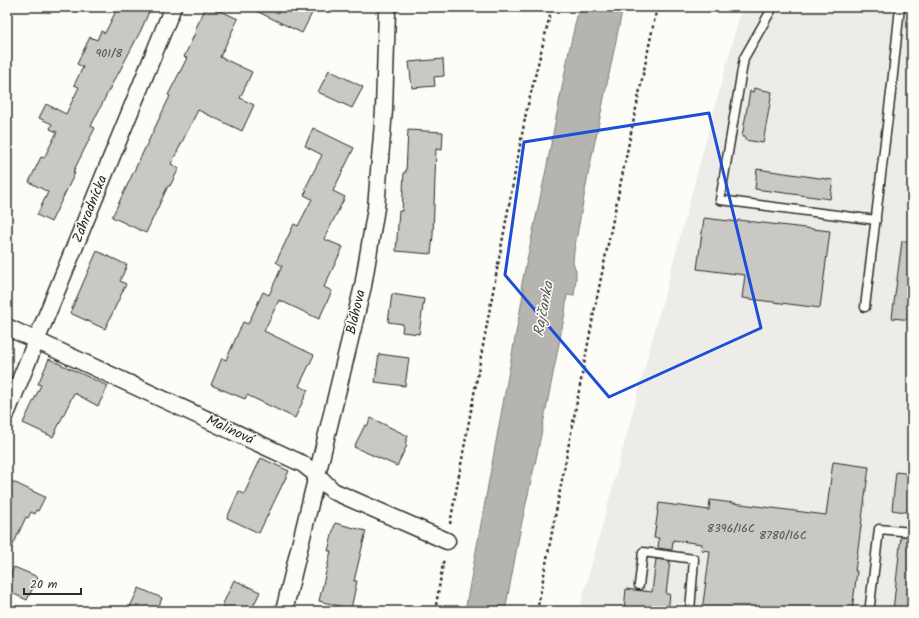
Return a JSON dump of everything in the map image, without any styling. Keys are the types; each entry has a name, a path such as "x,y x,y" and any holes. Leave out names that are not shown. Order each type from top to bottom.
{"street":[{"name":"Záhradnícka","path":"7,412 173,7"},
{"name":"Bláhova","path":"284,611 363,286 376,208 384,110 386,7"},
{"name":"Malinová","path":"7,327 303,464 333,491 447,541"}],"lane":[{"path":"773,7 744,58 720,200 876,220"},
{"path":"865,307 900,7"},
{"path":"870,605 879,529 912,532"},
{"path":"638,585 643,552 694,559 690,611"}],"path":[{"path":"435,611 526,113 552,7"},
{"path":"537,611 595,307 657,7"}],"highlighted area":[{"path":"709,113 761,328 609,397 505,275 524,142"}],"shaded area":[{"path":"742,7 912,7 912,611 579,611"}],"water":[{"name":"Rajčanka","path":"579,7 623,7 589,170 574,251 573,262 576,271 576,279 574,296 567,295 565,313 505,611 465,611 524,289 521,288"}],"building":[{"path":"118,7 151,7 141,30 91,126 95,128 73,172 75,173 51,222 37,215 48,192 29,182 41,157 44,158 57,132 50,129 52,124 39,118 46,104 66,114 79,87 74,85 83,67 77,64 90,37 97,40 101,31 105,33"},
{"path":"206,7 212,7 238,19 220,57 252,72 240,98 254,105 242,131 198,110 171,164 179,168 170,186 168,186 146,233 112,217 170,96 168,95 187,58 184,57"},
{"path":"248,7 315,7 302,33"},
{"path":"443,59 444,76 434,77 435,86 412,88 409,62"},
{"path":"329,70 363,87 352,108 318,92"},
{"path":"754,88 772,92 763,143 745,140 745,137 742,137 750,91 753,92"},
{"path":"313,128 354,148 333,191 345,197 324,239 343,247 324,287 332,291 319,319 279,300 264,331 314,355 299,386 308,390 295,418 247,395 245,399 211,385 222,358 226,360 243,322 248,324 263,292 269,295 282,266 276,262 294,224 298,226 312,199 304,195 307,190 305,189 322,155 305,146"},
{"path":"408,130 443,132 442,150 436,149 431,254 396,251 399,211 402,211 404,172 406,172"},
{"path":"757,169 833,180 830,199 755,189"},
{"path":"704,218 738,222 738,220 830,231 820,308 742,298 745,275 697,269"},
{"path":"902,241 912,241 912,320 892,318"},
{"path":"97,251 127,265 120,281 126,284 105,329 70,313"},
{"path":"392,294 424,299 419,334 402,332 403,324 388,322"},
{"path":"379,354 409,358 405,386 375,382"},
{"path":"49,359 108,386 98,406 74,393 53,437 23,423 41,385 38,384"},
{"path":"371,418 408,436 405,444 407,445 397,466 354,447 365,425 367,426"},
{"path":"261,458 289,471 259,533 227,518 239,491 244,494"},
{"path":"833,462 869,467 855,571 857,571 852,611 702,611 710,551 701,550 702,544 673,540 672,550 658,548 659,538 654,538 659,503 709,510 710,500 826,515"},
{"path":"896,472 912,474 912,513 892,510"},
{"path":"7,479 45,497 38,511 36,510 35,514 31,512 28,518 26,517 7,558"},
{"path":"335,523 366,531 354,581 357,581 351,609 319,601 331,551 328,551"},
{"path":"901,536 912,537 912,611 893,611"},
{"path":"656,559 670,561 666,594 670,594 668,611 624,610 626,589 652,592"},
{"path":"14,567 38,577 27,600 7,591 7,582"},
{"path":"234,580 260,592 251,611 233,611 222,606"},
{"path":"139,588 162,598 157,611 128,611"}]}
